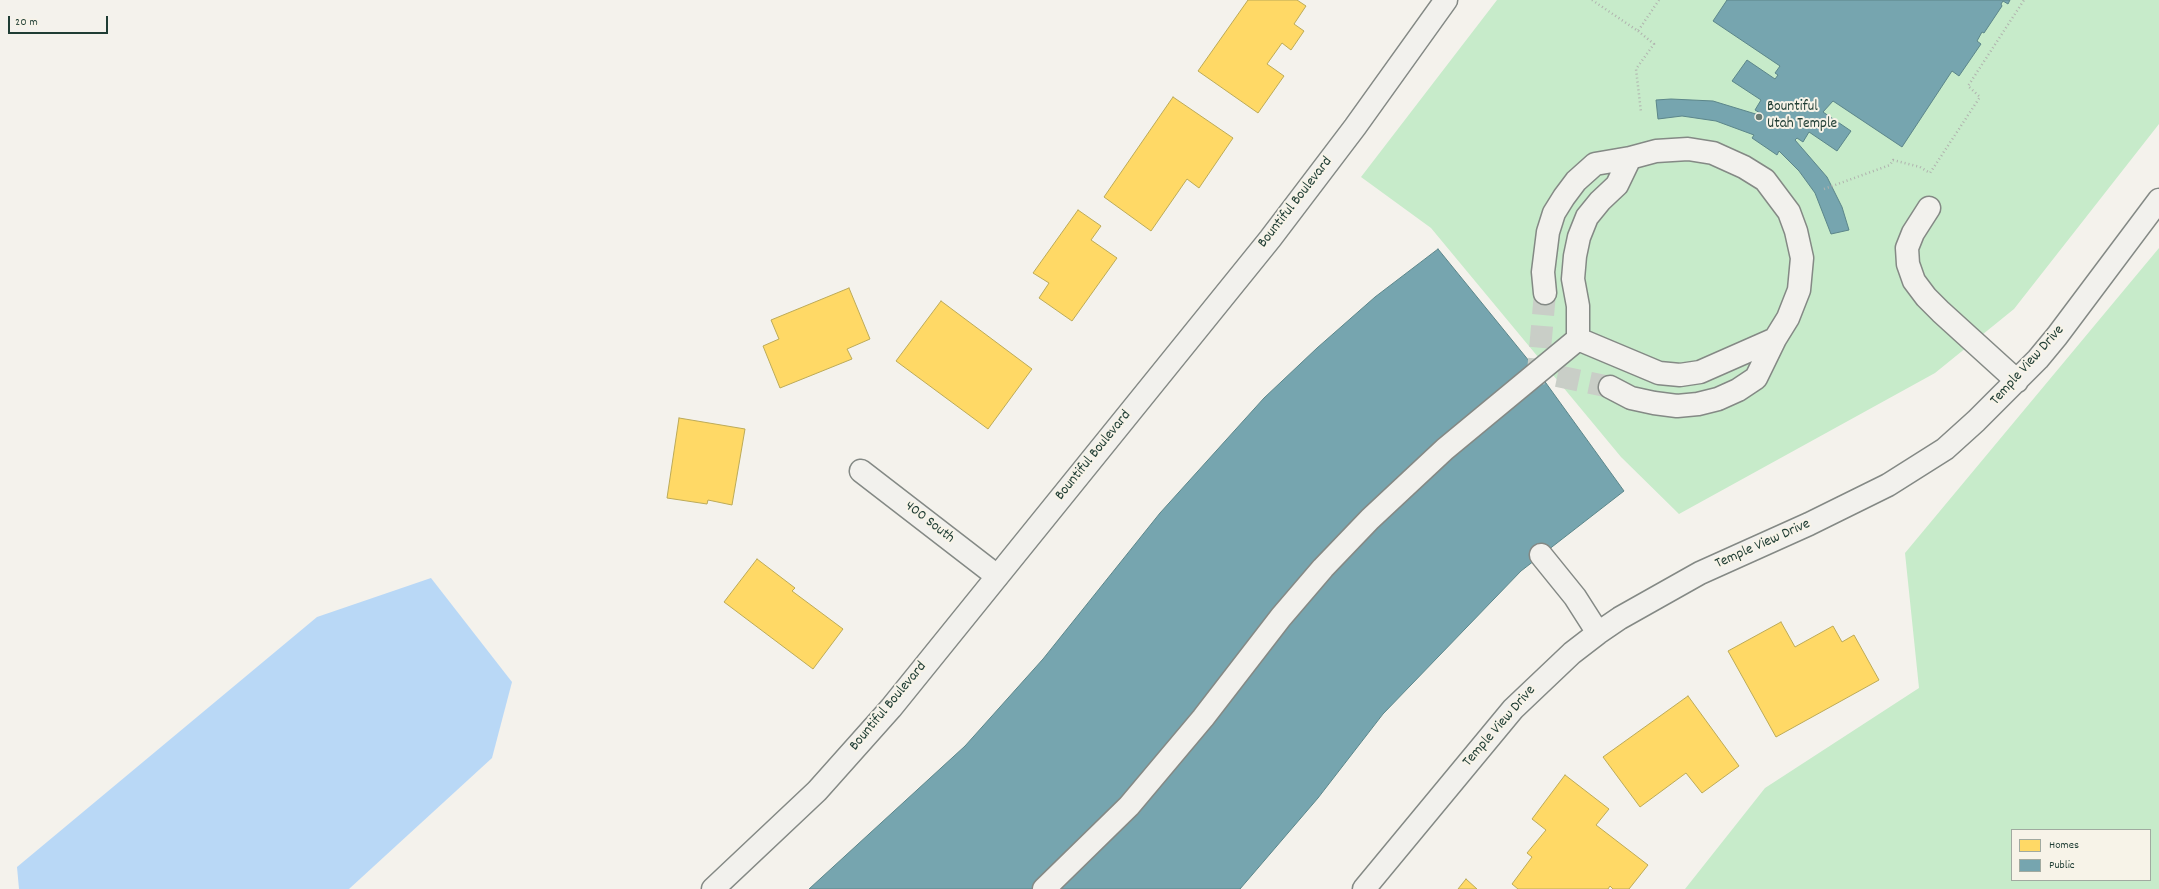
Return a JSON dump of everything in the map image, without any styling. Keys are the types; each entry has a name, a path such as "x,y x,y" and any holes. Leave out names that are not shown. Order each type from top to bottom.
{"street":[{"name":"Bountiful Boulevard","path":"713,889 817,791 891,708 1270,239 1355,127 1446,0"},
{"path":"1545,294 1543,272 1548,232 1554,213 1576,181 1595,164 1662,151 1688,149 1713,153 1744,166 1765,180 1789,212 1796,231 1802,258 1799,290 1788,318 1775,339 1756,378 1738,390 1718,399 1698,404 1677,406 1631,398 1610,387"},
{"path":"1578,339 1578,306 1573,279 1579,237 1587,217 1616,185 1630,158"},
{"name":"Temple View Drive","path":"1364,889 1513,709 1572,653 1598,633 1620,618 1700,573 1809,524 1888,485 1945,448 2017,381 2057,336 2159,200"},
{"path":"1929,208 1913,233 1906,248 1908,264 1914,281 1936,307 2017,381"},
{"path":"1578,339 1653,371 1680,375 1700,372 1719,365 1738,353 1775,339"},
{"path":"1044,889 1129,806 1203,718 1281,617 1323,568 1370,519 1445,449 1578,339"},
{"name":"400 South","path":"861,471 997,576"},
{"path":"1541,555 1575,597 1598,633"}],"path":[{"path":"1592,0 1638,31 1654,44 1636,69 1641,112"},
{"path":"1638,31 1659,0"},
{"path":"1824,189 1890,165 1893,160 1920,167 1930,173 1980,96 1968,86 2024,0"}],"green space":[{"path":"1497,0 2159,0 2159,124 2014,309 1935,373 1679,514 1621,457 1431,228 1361,177"},
{"path":"2159,248 2159,889 1685,889 1765,788 1919,688 1905,553"}],"water":[{"path":"431,578 512,682 492,758 349,889 19,889 17,867 317,617"}],"building: Homes":[{"path":"1248,0 1297,0 1306,6 1294,24 1304,31 1291,50 1282,43 1267,64 1284,76 1258,113 1198,71"},
{"path":"1173,97 1233,138 1199,188 1187,179 1151,231 1104,197"},
{"path":"1078,210 1101,226 1091,240 1117,258 1072,321 1039,298 1049,283 1033,273"},
{"path":"849,288 870,339 847,349 852,359 780,388 763,346 779,339 771,320"},
{"path":"941,301 1032,369 988,429 896,361"},
{"path":"679,418 745,429 732,505 708,500 707,504 667,498"},
{"path":"757,559 795,588 792,591 843,629 813,669 724,602"},
{"path":"1781,622 1795,647 1833,626 1842,642 1854,635 1879,680 1776,737 1728,651"},
{"path":"1688,696 1739,766 1702,793 1686,773 1640,807 1603,757"},
{"path":"1565,775 1609,809 1596,825 1648,865 1629,889 1613,889 1610,886 1608,889 1518,889 1512,884 1532,857 1527,853 1546,830 1532,819"},
{"path":"1466,879 1477,889 1458,889"}],"building: Public":[{"name":"Bountiful Utah Temple","path":"1727,0 2010,0 2008,4 2003,1 2001,4 2002,6 1977,41 1981,44 1959,76 1952,71 1902,147 1833,101 1823,112 1851,131 1837,151 1809,132 1803,142 1797,138 1795,140 1827,177 1842,207 1849,230 1831,234 1815,193 1799,171 1779,151 1777,155 1752,138 1754,135 1716,121 1682,116 1658,119 1656,100 1671,99 1713,101 1759,115 1760,113 1755,110 1761,100 1732,81 1747,60 1775,79 1778,75 1775,73 1780,66 1713,21"},
{"path":"1438,249 1538,372 1624,491 1521,571 1383,714 1318,798 1240,889 809,889 965,746 1043,659 1160,513 1264,398 1317,348 1375,297"}],"tunnel":[{"path":"1545,293 1538,372 1610,387"}],"place":[{"name":"Bountiful Utah Temple","path":"1759,117"}]}
